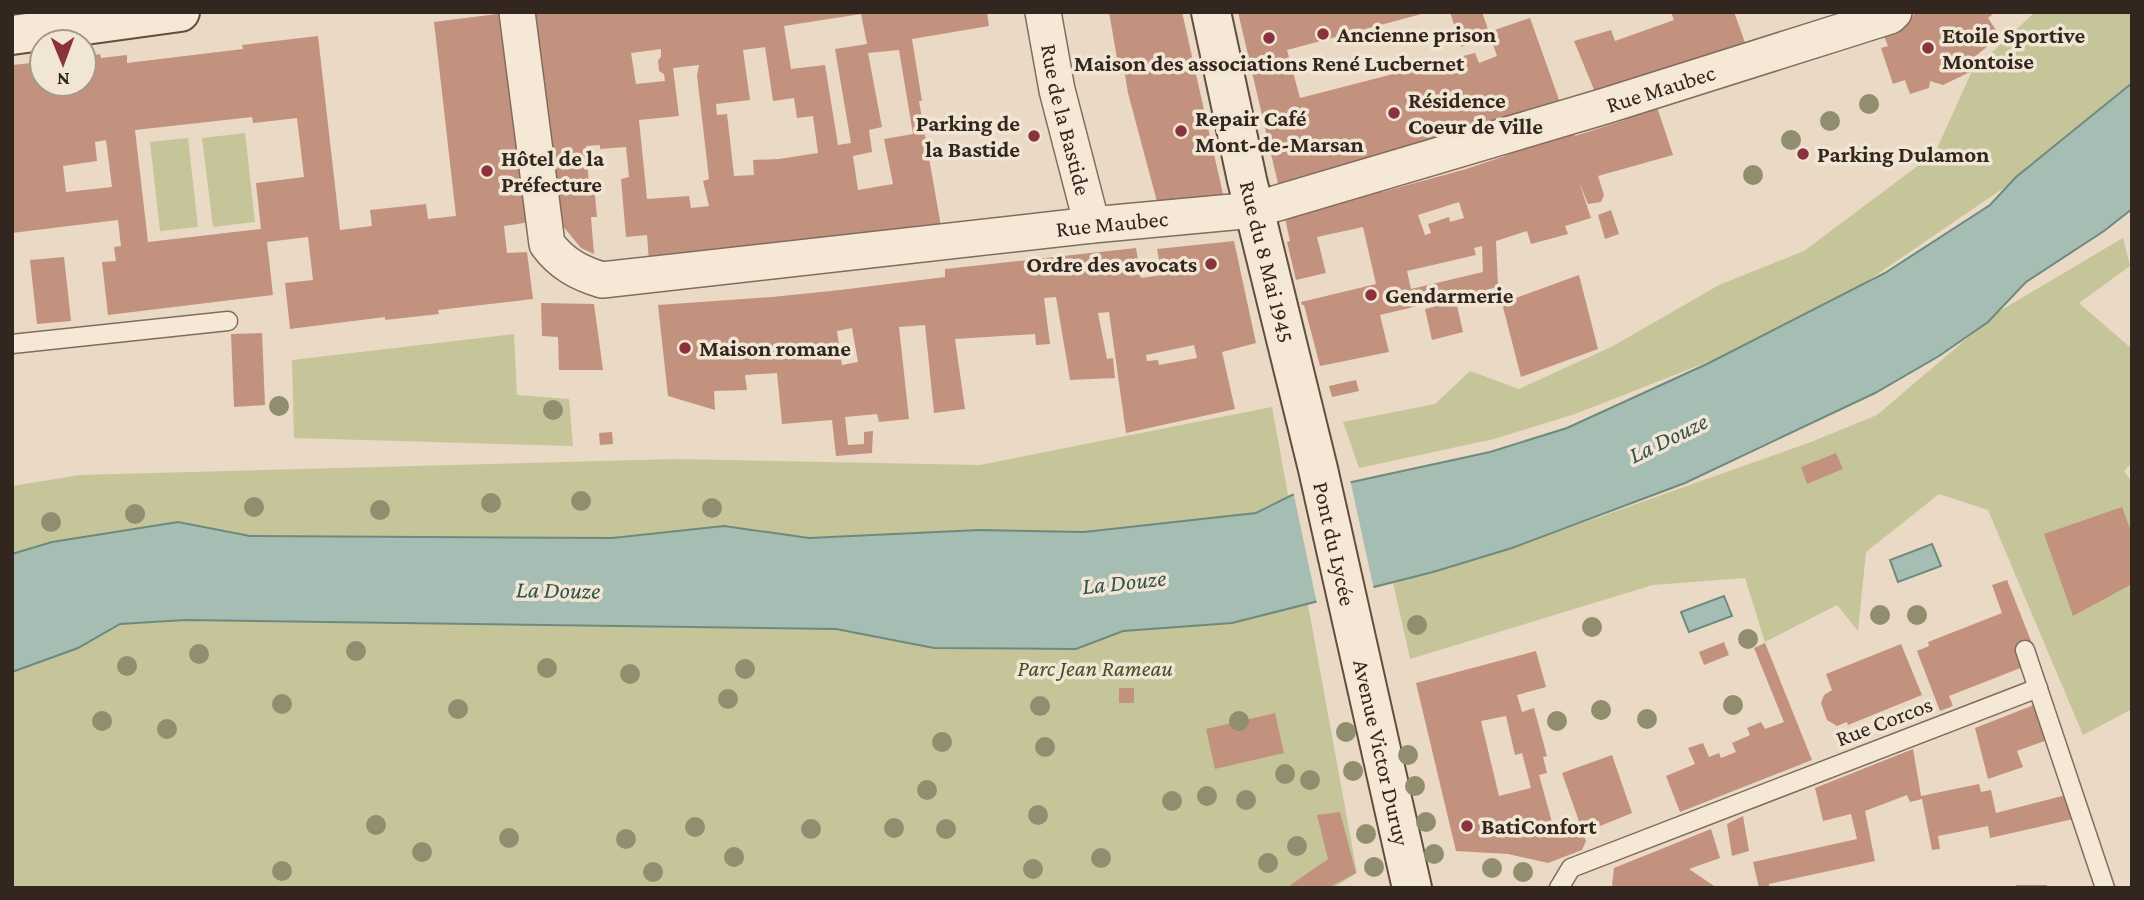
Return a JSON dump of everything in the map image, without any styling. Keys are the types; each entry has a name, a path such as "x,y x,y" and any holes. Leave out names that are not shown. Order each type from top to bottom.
{"main road":[{"path":"12,35 180,12"},
{"name":"Rue du 8 Mai 1945","path":"1211,12 1254,210 1318,470"},
{"name":"Pont du Lycée","path":"1318,470 1349,617"},
{"name":"Avenue Victor Duruy","path":"1349,617 1412,888"}],"street":[{"name":"Rue Maubec","path":"517,12 547,244 557,257 585,275 602,280 1092,225 1254,210 1595,109 1849,29 1894,12"},
{"name":"Rue de la Bastide","path":"1043,12 1056,90 1092,225"}],"lane":[{"path":"12,344 228,321"},
{"path":"2025,650 2105,888"},
{"name":"Rue Corcos","path":"1559,888 1571,868 2038,688"}],"green space":[{"path":"2035,12 2132,12 2132,82 2011,183 1860,286 1723,356 1575,414 1494,439 1359,468 1343,422 1435,404 1470,371 1519,389 1613,346 1719,285 1804,251 1935,153 1972,71"},
{"path":"245,133 255,222 213,227 202,138"},
{"path":"188,138 198,227 160,231 150,142"},
{"path":"2123,238 2130,266 2079,303 2132,349 2132,463 2124,471 2132,482 2132,709 2083,735 1988,510 1939,494 1866,552 1858,631 1837,605 1765,642 1745,578 1653,585 1410,659 1393,582 1560,531 1811,442 1877,415 1998,312"},
{"path":"514,334 517,395 569,399 573,446 294,438 292,360"},
{"name":"Parc Jean Rameau","path":"1272,407 1357,873 1333,888 12,888 12,486 80,475 676,459 980,465"}],"water":[{"name":"La Douze","path":"2132,83 2132,209 2104,231 2026,282 1988,322 1939,356 1875,393 1685,483 1512,548 1433,572 1232,623 1123,631 1076,649 934,648 836,629 185,620 120,624 78,648 12,672 12,554 52,542 178,522 250,536 612,538 724,526 809,538 979,530 1084,532 1256,513 1292,495 1490,452 1567,428 1709,363 1885,273 1990,205 2016,177"},
{"path":"1932,544 1941,566 1898,582 1890,560"},
{"path":"1724,596 1732,616 1689,632 1681,612"}],"pier":[{"path":"1350,479 1374,590 1317,604 1293,491"}],"building":[{"path":"529,12 987,12 989,26 912,39 922,101 919,101 942,232 649,261 647,235 626,237 621,179 629,177 626,147 600,149 600,145 586,146 589,185 594,185 597,217 591,217 594,254 581,248 562,225 553,155 546,155","holes":["861,14 867,44 835,49 851,143 838,145 825,65 791,69 784,26","765,47 773,101 794,98 797,118 813,116 818,153 753,160 754,175 734,176 727,114 717,115 716,104 750,100 743,50","661,49 659,71 664,74 665,81 636,84 631,53","899,50 913,134 884,139 893,184 858,190 853,156 872,152 869,130 882,127 868,53","699,65 697,75 709,179 703,181 709,206 691,208 689,196 647,199 639,120 679,116 673,68"]},
{"path":"1109,12 1182,12 1225,203 1159,209 1128,93 1123,63 1118,64"},
{"path":"1238,12 1429,12 1287,50 1300,98 1475,53 1479,63 1497,56 1490,36 1461,47 1450,12 1482,12 1489,32 1530,18 1562,108 1279,188"},
{"path":"1671,12 1734,12 1747,48 1597,97 1574,41 1611,30 1615,41 1674,20"},
{"path":"1917,12 1995,12 1988,18 2000,36 1966,64 1972,71 1943,85 1930,81 1929,88 1910,94 1905,80 1893,84 1881,48 1888,46 1884,36 1891,34"},
{"name":"Hôtel de la Préfecture","path":"505,13 530,222 504,226 507,253 527,252 533,299 438,310 439,314 385,320 385,317 290,329 285,283 313,280 308,237 267,242 273,295 108,315 102,262 116,261 114,247 121,246 118,220 12,233 12,65 28,63 28,98 98,98 98,54 101,58 127,55 127,63 243,49 242,45 318,36 340,230 372,226 370,210 426,204 428,219 456,216 434,22","holes":["252,117 253,123 297,118 304,177 256,183 261,229 148,242 135,130","106,140 112,187 66,192 63,166 97,161 95,142"]},
{"path":"1655,101 1673,155 1598,176 1604,195 1601,202 1588,204 1579,182 1591,218 1565,226 1568,234 1531,244 1527,231 1496,241 1498,287 1380,315 1389,352 1320,366 1301,302 1376,284 1363,227 1317,237 1326,273 1296,280 1284,214 1380,190 1382,192 1466,169 1573,128 1575,136 1625,120 1622,112","holes":["1459,202 1464,218 1450,222 1449,217 1428,224 1431,233 1425,235 1418,215","1482,246 1483,272 1411,289 1407,271 1476,255 1474,248"]},
{"path":"1611,210 1619,234 1605,239 1598,215"},
{"path":"1234,241 1256,343 1222,352 1235,409 1126,433 1109,312 1098,313 1107,359 1113,358 1115,378 1070,380 1056,297 1044,298 1050,344 1036,345 1035,334 955,339 965,409 934,413 925,325 899,327 909,419 879,422 877,414 845,417 848,445 864,444 864,432 873,431 872,453 836,456 832,420 782,424 777,373 745,375 747,390 714,391 715,410 668,396 658,305 840,290 945,277 945,269 1136,248 1141,278 1162,275 1157,249","holes":["852,328 858,362 842,365 837,331","1194,345 1197,358 1159,365 1158,360 1147,361 1146,355"]},
{"path":"64,257 71,321 37,324 30,260"},
{"path":"1579,275 1598,349 1521,377 1502,303"},
{"path":"1456,301 1463,332 1432,340 1425,309"},
{"path":"541,303 594,304 603,370 559,370 558,337 542,336"},
{"path":"262,333 265,405 234,407 231,334"},
{"path":"1356,380 1359,391 1332,397 1329,386"},
{"path":"612,432 613,444 600,445 599,433"},
{"path":"1836,453 1843,469 1807,484 1801,467"},
{"path":"2122,507 2132,534 2132,584 2073,616 2044,534"},
{"path":"2007,580 2033,646 2017,652 2023,667 1949,696 1953,706 1940,711 1917,651 1929,646 1928,642 2002,613 1992,585"},
{"path":"1724,642 1729,655 1704,665 1699,652"},
{"path":"1765,643 1812,760 1680,812 1666,776 1695,764 1688,748 1703,743 1709,757 1719,753 1721,758 1736,752 1732,743 1750,735 1747,728 1761,722 1765,729 1784,722 1754,648"},
{"path":"1901,644 1922,695 1848,725 1847,722 1837,726 1827,720 1821,703 1824,695 1832,690 1826,674"},
{"path":"1536,651 1546,687 1517,695 1522,712 1534,708 1547,756 1543,757 1547,773 1539,775 1555,833 1580,824 1562,773 1612,755 1632,813 1583,833 1586,841 1582,850 1548,863 1508,854 1456,851 1416,683","holes":["1506,716 1515,755 1522,753 1531,788 1499,796 1481,721"]},
{"path":"1119,688 1134,688 1134,703 1119,703"},
{"path":"2034,705 2037,707 2047,740 2017,751 2023,767 1988,779 1975,728"},
{"path":"1275,713 1284,753 1215,769 1206,729"},
{"path":"1913,749 1921,796 1979,784 1981,792 1991,790 1996,813 2066,795 2073,819 1990,838 1988,826 1938,836 1940,849 1932,850 1922,799 1910,802 1907,795 1865,811 1875,861 1769,884 1769,888 1759,888 1753,862 1857,839 1851,814 1823,821 1815,788"},
{"path":"1340,812 1356,873 1328,888 1286,888 1328,859 1317,815"},
{"path":"1743,816 1749,851 1732,856 1727,824"},
{"path":"1711,829 1720,858 1689,869 1717,888 1616,888 1612,885 1614,868"},
{"path":"2016,885 2047,885 2047,888 2016,888"}],"place":[{"name":"Ancienne prison","path":"1323,34"},
{"name":"Maison des associations René Lucbernet","path":"1269,38"},
{"name":"Etoile Sportive Montoise","path":"1928,48"},
{"name":"Résidence Coeur de Ville","path":"1394,113"},
{"name":"Repair Café Mont-de-Marsan","path":"1181,131"},
{"name":"Parking de la Bastide","path":"1034,136"},
{"name":"Parking Dulamon","path":"1803,154"},
{"name":"Hôtel de la Préfecture","path":"487,171"},
{"name":"Ordre des avocats","path":"1211,264"},
{"name":"Gendarmerie","path":"1371,295"},
{"name":"Maison romane","path":"685,348"},
{"name":"BatiConfort","path":"1467,826"}]}
